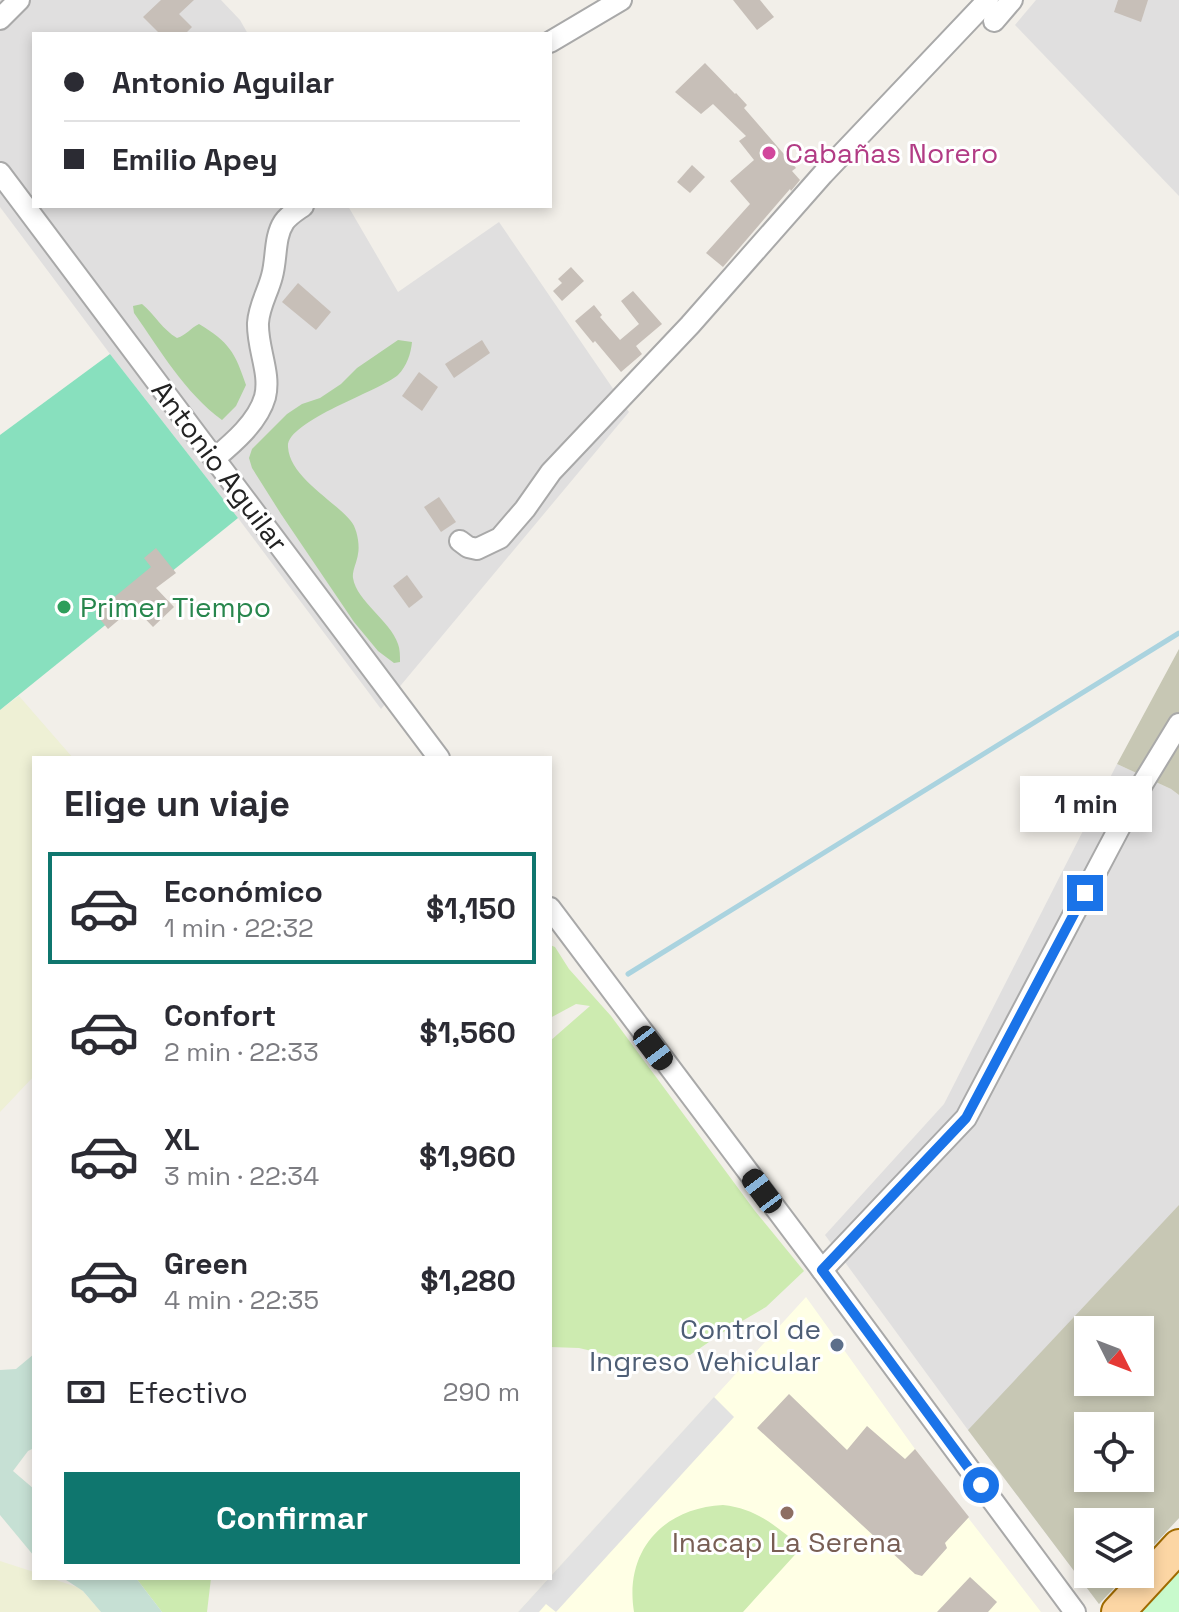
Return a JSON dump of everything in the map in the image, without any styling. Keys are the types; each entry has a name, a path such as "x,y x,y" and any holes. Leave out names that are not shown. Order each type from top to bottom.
{"main road":[{"path":"1118,1612 1179,1546"}],"street":[{"path":"0,19 19,0"},
{"path":"552,41 621,0"},
{"path":"460,541 477,549 500,538 551,472 690,325 823,174 988,0"},
{"path":"994,21 1012,0"},
{"name":"Antonio Aguilar","path":"0,173 437,756"},
{"path":"214,459 244,430 259,411 265,396 258,324 261,306 271,279 277,237 283,223 300,208"},
{"path":"822,1270 966,1118 1143,783 1179,724"},
{"path":"552,911 1075,1612"}],"shaded area":[{"path":"0,0 221,0 247,32 32,32 32,208 349,208 398,292 499,222 629,412 381,709 0,207"},
{"path":"1036,0 1179,0 1179,196 1015,25"},
{"path":"1179,649 1179,795 1117,764"},
{"path":"19,696 71,756 32,756 32,1078 0,1112 0,710"},
{"path":"1117,764 1179,795 1179,1518 1154,1545 1154,1508 1074,1508 1074,1571 825,1235 944,1104"},
{"path":"1179,1205 1179,1518 1154,1545 1154,1508 1074,1508 1074,1571 968,1430 1074,1317 1074,1396 1154,1396 1154,1316 1075,1316"},
{"name":"Inacap La Serena","path":"806,1297 915,1449 1041,1612 518,1612 547,1580 552,1580 552,1575"},
{"path":"32,1356 32,1449 13,1471 32,1487 32,1554 0,1515 0,1370 16,1369"},
{"path":"714,1397 734,1417 556,1612 546,1604 539,1612 518,1612 547,1580 552,1580 552,1575"},
{"path":"0,1561 32,1571 32,1580 56,1580 80,1588 101,1612 0,1612"},
{"path":"66,1580 138,1580 162,1612 101,1612 83,1591"},
{"path":"1087,1588 1114,1588 1099,1604"},
{"path":"1087,1588 1114,1588 1099,1604"}],"green space":[{"path":"142,304 177,338 199,324 230,349 246,385 236,406 222,420 185,384 134,313 133,306"},
{"path":"398,340 412,342 408,359 398,375 317,417 291,437 288,447 290,458 304,478 354,527 359,550 353,578 361,595 394,635 399,646 400,662 394,663 378,651 354,622 281,514 249,458 252,449 287,414 341,384 357,368"},
{"name":"Primer Tiempo","path":"110,354 238,518 0,710 0,435"},
{"path":"552,946 611,1016 755,1211 804,1271 766,1307 690,1355 626,1359 579,1348 552,1347 552,1039 590,1006 576,1004 552,1017"},
{"path":"723,1505 756,1515 802,1547 743,1612 634,1612 632,1590 635,1570 652,1537 682,1514"},
{"path":"1179,1557 1179,1612 1128,1612 1150,1588 1154,1588 1154,1584"},
{"path":"138,1580 211,1580 207,1612 162,1612"}],"building":[{"path":"161,0 194,0 179,14 192,27 187,32 158,32 143,17"},
{"path":"733,0 760,0 774,17 757,30"},
{"path":"1118,0 1148,0 1141,22 1114,12"},
{"path":"705,63 747,105 744,108 796,168 792,171 800,180 723,267 706,253 750,204 730,181 754,160 739,141 746,136 713,104 701,114 675,92"},
{"path":"692,165 705,177 690,193 677,182"},
{"path":"571,267 584,281 562,301 553,291 562,283 558,279"},
{"path":"298,283 331,312 316,330 282,302"},
{"path":"633,291 662,324 636,346 642,354 621,372 575,321 594,305 620,340 639,324 621,301"},
{"path":"482,340 490,353 454,378 445,364"},
{"path":"419,372 438,387 422,411 402,396"},
{"path":"439,497 456,522 441,532 424,507"},
{"path":"156,548 176,573 156,588 174,607 153,627 134,607 108,629 95,613 151,567 144,558"},
{"path":"407,575 423,597 409,608 393,586"},
{"path":"789,1394 847,1450 867,1426 905,1459 915,1449 969,1517 945,1543 947,1548 922,1576 915,1574 757,1428"},
{"path":"970,1577 997,1602 988,1612 937,1612"}],"waterway":[{"path":"628,974 1179,633"}],"place":[{"name":"Cabañas Norero","path":"769,153"},
{"name":"Primer Tiempo","path":"64,607"},
{"name":"Control de Ingreso Vehicular","path":"837,1345"},
{"name":"Inacap La Serena","path":"787,1513"}],"route":[{"path":"981,1485 822,1270 966,1118 1085,893"}]}
